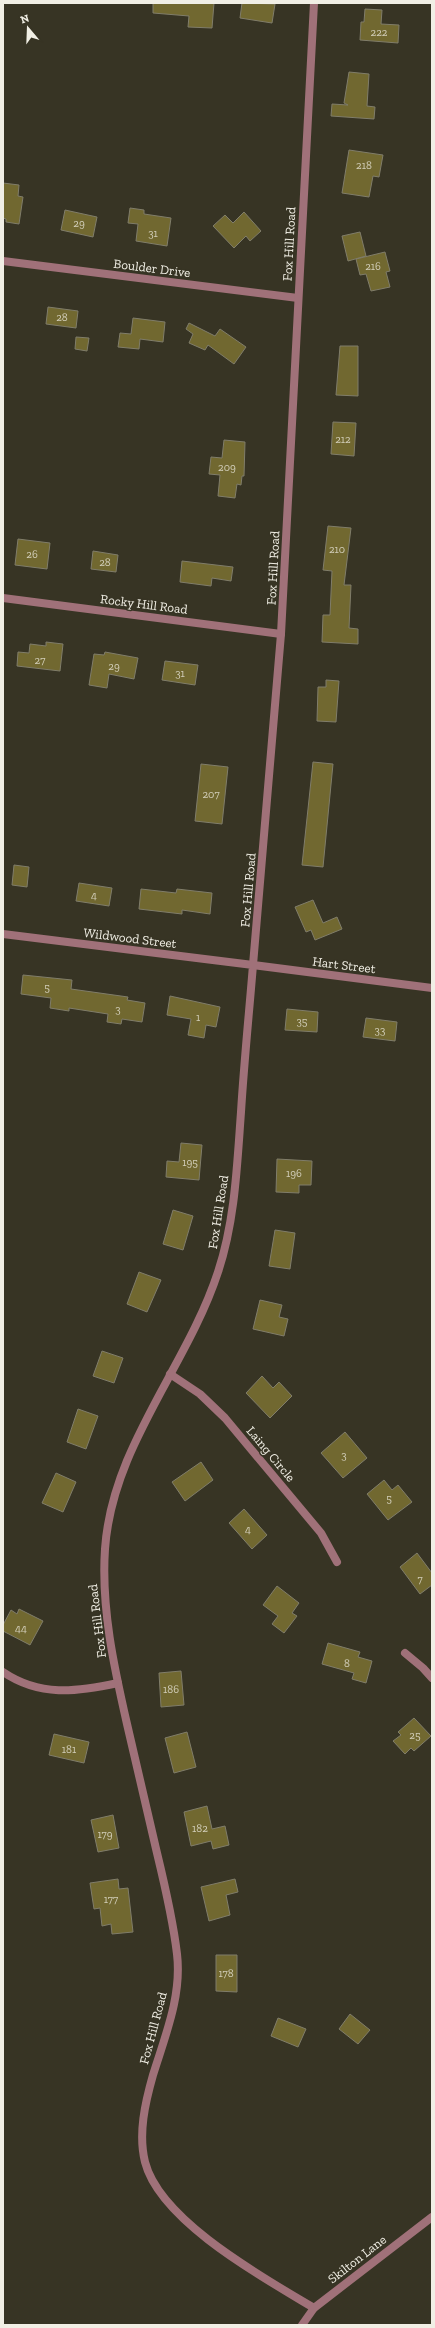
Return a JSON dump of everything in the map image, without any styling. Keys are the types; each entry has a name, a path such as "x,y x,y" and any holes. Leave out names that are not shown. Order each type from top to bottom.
{"street":[{"name":"Fox Hill Road","path":"314,3 281,634 236,1188 225,1248 212,1289 126,1463 111,1511 105,1547 104,1593 118,1683 164,1884 178,1959 175,1996 171,2016 144,2110 142,2145 146,2168 158,2192 185,2220 205,2237 264,2277 314,2308"},
{"name":"Boulder Drive","path":"3,261 298,298"},
{"name":"Rocky Hill Road","path":"3,598 281,634"},
{"name":"Wildwood Street","path":"3,934 253,966"},
{"name":"Hart Street","path":"253,966 432,988"},
{"name":"Laing Circle","path":"170,1374 200,1394 225,1418 321,1533 337,1562"},
{"path":"405,1653 423,1668 432,1678"},
{"path":"3,1672 28,1686 51,1691 79,1691 118,1683"},
{"name":"Skilton Lane","path":"302,2325 314,2308 432,2217"}],"building":[{"path":"153,3 214,3 212,28 188,27 189,16 153,13"},
{"path":"242,3 275,4 272,23 240,18"},
{"path":"365,9 382,10 381,24 399,25 398,43 360,40 361,22 364,22"},
{"path":"349,72 369,74 367,106 375,107 374,119 331,116 332,104 348,105 344,103"},
{"path":"349,150 383,155 379,177 373,176 369,197 342,193"},
{"path":"3,183 19,185 18,196 23,197 19,224 6,222 6,219 3,218"},
{"path":"130,208 144,210 144,214 171,218 167,246 136,241 138,224 128,223"},
{"path":"65,210 97,217 93,237 61,230"},
{"path":"244,212 261,231 250,241 246,236 234,248 213,226 225,215 233,223"},
{"path":"360,232 366,256 348,261 342,236"},
{"path":"385,252 390,271 386,272 390,287 371,291 366,274 360,275 356,259"},
{"path":"48,307 78,311 76,328 46,324"},
{"path":"133,318 165,322 163,342 140,339 139,349 118,347 120,333 131,334"},
{"path":"189,323 215,336 220,329 246,347 234,364 208,345 205,350 189,343 193,334 186,329"},
{"path":"76,337 89,338 87,351 75,349"},
{"path":"340,346 358,346 358,396 336,395"},
{"path":"333,422 356,423 354,456 331,454"},
{"path":"224,440 245,442 244,476 242,476 241,485 237,484 235,498 218,496 220,475 209,474 211,457 222,458"},
{"path":"328,526 351,528 344,585 351,585 349,628 358,629 358,644 322,642 323,615 330,615 332,571 323,570"},
{"path":"18,539 50,543 47,569 15,565"},
{"path":"93,551 118,555 116,572 91,569"},
{"path":"182,561 233,567 231,581 212,578 211,586 180,582"},
{"path":"46,642 63,644 60,671 17,666 18,652 29,653 30,644 46,646"},
{"path":"105,652 138,658 134,679 109,674 107,688 89,685 94,654 104,655"},
{"path":"165,661 198,665 195,685 162,680"},
{"path":"326,680 339,681 336,722 317,721 318,687 326,687"},
{"path":"313,762 333,764 323,867 302,865"},
{"path":"201,764 228,767 222,824 195,821"},
{"path":"14,865 29,867 27,887 12,885"},
{"path":"79,883 112,888 109,906 76,901"},
{"path":"141,889 176,893 177,889 212,893 210,914 182,910 182,914 139,909"},
{"path":"313,900 323,923 337,917 342,929 315,940 311,930 306,932 295,907"},
{"path":"23,975 72,980 71,989 128,997 127,1000 145,1003 142,1022 122,1019 121,1024 107,1022 108,1014 69,1008 69,1011 50,1008 51,998 21,994"},
{"path":"170,996 220,1007 216,1027 206,1025 204,1038 188,1035 191,1019 167,1015"},
{"path":"287,1009 318,1012 317,1032 285,1030"},
{"path":"366,1018 397,1022 395,1041 363,1037"},
{"path":"181,1143 202,1145 199,1180 166,1177 167,1161 179,1162"},
{"path":"277,1159 312,1161 311,1185 299,1185 299,1193 276,1192"},
{"path":"173,1210 193,1216 183,1250 163,1244"},
{"path":"275,1230 295,1233 290,1269 269,1266"},
{"path":"139,1272 161,1280 147,1312 127,1304"},
{"path":"260,1300 282,1305 279,1317 288,1319 284,1336 253,1329"},
{"path":"102,1351 123,1358 114,1383 93,1376"},
{"path":"262,1376 273,1388 279,1382 292,1396 270,1418 246,1393"},
{"path":"78,1409 98,1416 86,1449 67,1442"},
{"path":"345,1432 367,1458 343,1478 321,1453"},
{"path":"201,1462 213,1480 185,1501 172,1482"},
{"path":"56,1473 76,1482 63,1512 42,1503"},
{"path":"384,1480 392,1490 398,1485 412,1502 388,1520 367,1494"},
{"path":"244,1509 267,1535 252,1549 229,1523"},
{"path":"417,1553 432,1573 432,1585 420,1594 400,1567"},
{"path":"277,1586 299,1603 292,1613 297,1616 284,1633 272,1624 278,1616 263,1605"},
{"path":"19,1609 43,1621 30,1645 3,1631 3,1625 11,1610 17,1614"},
{"path":"328,1643 360,1652 358,1657 372,1661 366,1683 352,1679 354,1673 322,1664"},
{"path":"181,1671 184,1705 161,1707 159,1673"},
{"path":"414,1718 431,1736 414,1751 411,1748 405,1754 393,1741 401,1735 398,1732"},
{"path":"187,1732 196,1767 174,1773 165,1738"},
{"path":"54,1734 89,1742 84,1763 49,1755"},
{"path":"207,1806 212,1829 225,1826 229,1845 213,1849 211,1841 191,1846 184,1812"},
{"path":"113,1815 119,1848 98,1852 91,1820"},
{"path":"118,1879 119,1889 128,1888 133,1932 112,1934 111,1924 102,1926 100,1908 94,1909 90,1883"},
{"path":"235,1879 238,1892 226,1895 230,1915 209,1921 201,1887"},
{"path":"216,1955 237,1955 237,1992 216,1991"},
{"path":"350,2014 370,2030 358,2044 339,2029"},
{"path":"278,2018 306,2029 298,2047 271,2036"}]}
